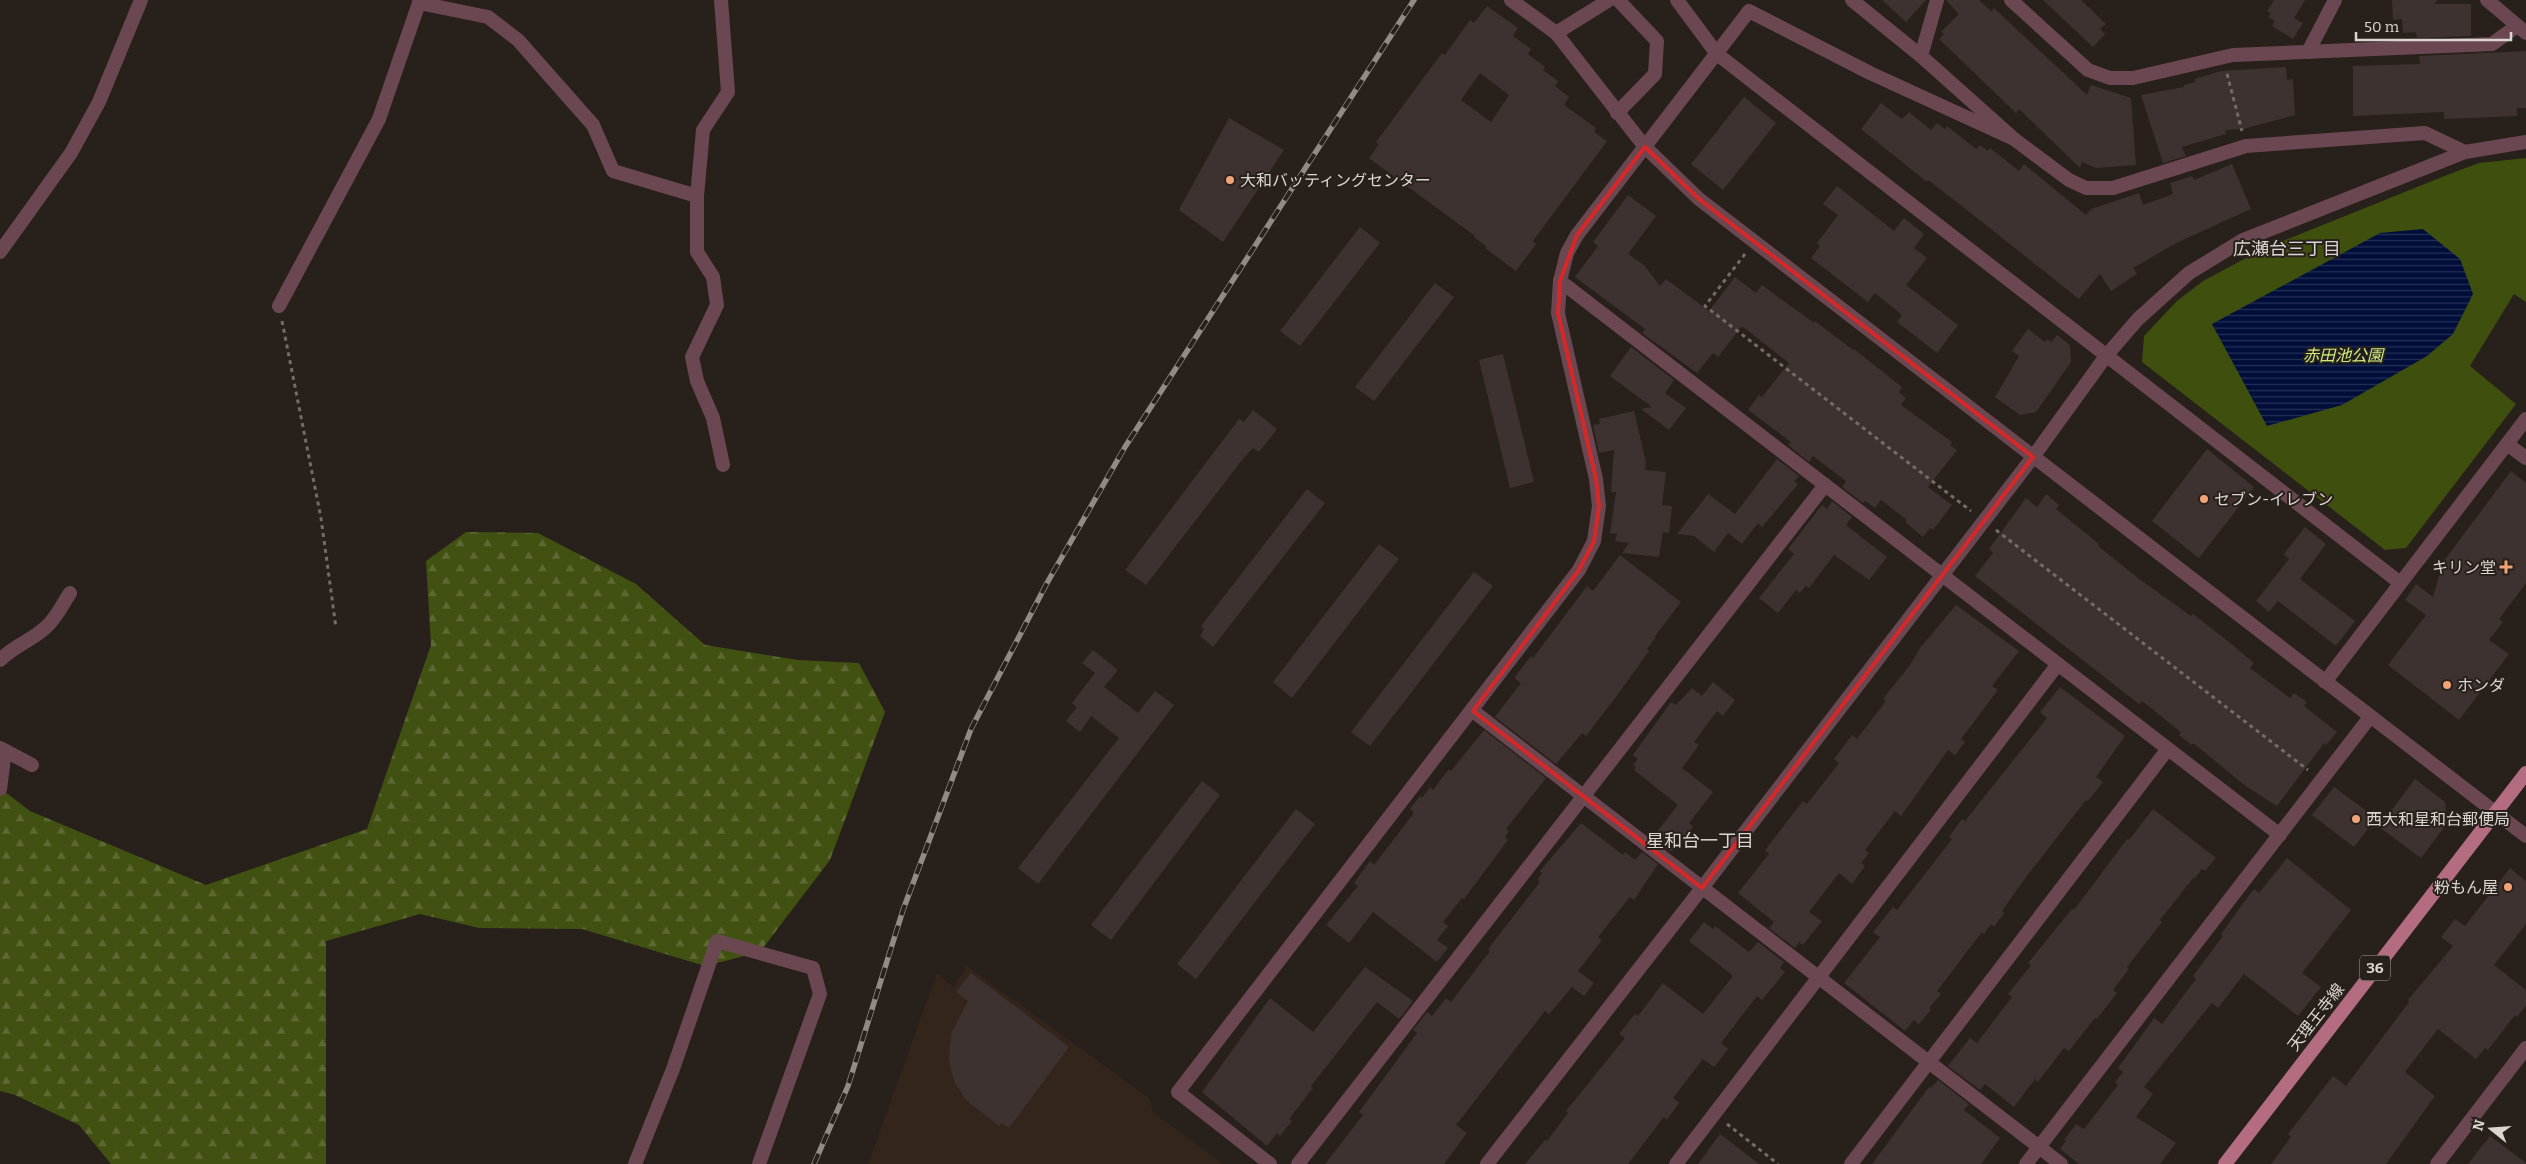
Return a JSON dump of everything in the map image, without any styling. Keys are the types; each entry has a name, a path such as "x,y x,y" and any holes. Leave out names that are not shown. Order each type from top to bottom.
{"main road":[{"name":"天理王寺線","path":"2225,1164 2526,773"}],"street":[{"path":"0,252 71,153 99,102 141,0"},
{"path":"721,0 728,92 703,130 696,196 697,252 713,277 717,305 692,357 697,381 713,418 723,465"},
{"path":"1511,0 1556,33 1616,113 1645,147 1700,199 2526,836"},
{"path":"1556,33 1609,0"},
{"path":"1616,113 1655,74 1658,41 1618,0"},
{"path":"1677,0 1717,54 2399,582"},
{"path":"1852,0 1921,56 2014,139 2069,180 2086,188 2114,188 2246,146 2425,133 2465,152"},
{"path":"1921,56 1937,0"},
{"path":"2011,0 2088,70 2110,78 2133,78 2223,57 2492,44 2522,30 2487,0"},
{"path":"2308,52 2335,0"},
{"path":"279,306 379,119 419,1 488,17 518,40 593,125 613,172 696,196"},
{"path":"1270,1164 1178,1092 1473,711 1579,570 1594,541 1598,506 1596,480 1558,313 1560,281 1567,253 1577,235 1749,11 1870,74 2014,139"},
{"path":"1487,1164 1944,574 2033,457 2106,356 2138,319 2169,289 2226,249 2280,225 2465,152 2526,142"},
{"path":"1560,281 1944,574 2167,750 2280,835"},
{"path":"2325,682 2399,582 2526,419"},
{"path":"2507,444 2526,458"},
{"path":"1298,1164 1825,485"},
{"path":"0,660 17,645 44,630 53,620 70,593"},
{"path":"1676,1164 2058,664"},
{"path":"1473,711 2061,1164"},
{"path":"2026,1164 2370,717"},
{"path":"0,789 2,750 32,765"},
{"path":"1851,1164 2167,750"},
{"path":"635,1164 673,1069 716,941 813,968 820,994 759,1164"},
{"path":"2437,1164 2526,1048"}],"path":[{"path":"2223,57 2246,146"},
{"path":"279,306 321,518 336,628"},
{"path":"1714,1114 1778,1164"}],"highlighted area":[{"path":"1645,147 1699,199 2033,457 1702,888 1473,711 1579,570 1594,541 1599,506 1596,479 1558,313 1560,281 1577,235"}],"shaded area":[{"path":"967,966 1149,1098 1153,1112 1223,1164 868,1164 937,973 953,987"}],"green space":[{"name":"赤田池公園","path":"2526,158 2526,302 2514,294 2470,366 2516,404 2406,548 2385,550 2142,362 2144,336 2177,301 2203,281 2263,249 2479,163"},
{"path":"466,532 538,533 636,584 705,645 798,660 859,663 885,712 830,860 760,952 705,966 582,929 479,928 420,914 326,941 326,1164 111,1164 79,1125 15,1095 0,1091 0,788 30,811 206,885 367,829 431,645 426,561"}],"water":[{"path":"2423,229 2460,259 2473,294 2453,334 2427,356 2342,405 2267,426 2212,324 2380,233"}],"building":[{"path":"1882,0 1926,0 1906,22"},
{"path":"1946,0 1979,0 1991,11 1994,8 2087,95 2091,85 2131,98 2136,165 2096,168 2082,162 2080,168 2019,109 2016,113 1939,39 1944,34 1941,32 1959,14"},
{"path":"2043,0 2081,0 2106,24 2100,29 2105,34 2093,47"},
{"path":"2274,0 2305,0 2294,18 2303,23 2293,39 2272,26 2275,21 2268,17 2271,13 2267,11"},
{"path":"2392,0 2438,0 2434,4 2471,4 2471,36 2417,38 2416,32 2403,33 2402,19 2393,20"},
{"path":"1487,6 1518,28 1513,36 1531,49 1528,54 1545,67 1543,70 1558,81 1555,86 1569,97 1564,105 1596,128 1594,132 1607,141 1533,241 1536,244 1516,271 1485,248 1487,247 1475,236 1369,158 1379,144 1376,142 1442,53 1445,55 1470,20 1474,23","holes":["1480,73 1509,95 1491,122 1461,100"]},
{"path":"2526,51 2526,108 2517,108 2517,116 2444,119 2444,112 2353,116 2353,66 2420,64 2419,56"},
{"path":"2286,67 2287,80 2293,79 2295,115 2243,129 2225,130 2226,134 2182,147 2186,156 2163,163 2141,95 2184,87 2184,85 2195,82 2195,79 2221,71"},
{"path":"1744,97 1776,123 1723,190 1691,164"},
{"path":"1881,103 1902,119 1909,112 1931,130 1937,123 1945,129 1947,126 1976,149 1980,145 1988,151 1990,148 2019,171 2024,164 2086,215 2091,209 2139,193 2143,205 2173,194 2170,183 2192,176 2194,180 2232,164 2251,209 2176,243 2133,268 2137,274 2111,291 2100,274 2079,299 1861,129"},
{"name":"大和バッティングセンター","path":"1229,118 1284,150 1223,242 1179,210"},
{"path":"1837,186 1894,231 1904,218 1924,234 1914,248 1927,258 1906,285 1958,325 1937,353 1897,322 1902,315 1875,293 1868,302 1811,258 1820,246 1817,243 1838,215 1823,204"},
{"path":"1628,195 1656,216 1628,254 1644,265 1660,286 1666,279 1709,311 1735,277 1756,293 1762,285 1854,349 1902,387 1899,392 1906,398 1901,405 1952,442 1950,445 1957,450 1928,487 1952,505 1933,530 1930,528 1923,537 1905,522 1907,520 1881,500 1875,508 1865,501 1863,503 1842,487 1846,481 1813,456 1809,462 1788,445 1791,442 1748,410 1759,395 1762,397 1789,363 1742,326 1718,357 1713,353 1697,373 1642,333 1645,329 1575,277 1598,246 1593,242"},
{"path":"1360,227 1380,243 1300,346 1280,331"},
{"path":"1435,283 1454,297 1374,401 1355,387"},
{"path":"2028,329 2045,342 2047,339 2051,342 2057,335 2070,345 2071,362 2036,412 2020,415 1995,397 2019,356 2012,351"},
{"path":"1631,347 1674,380 1665,393 1686,408 1669,430 1641,409 1652,407 1610,376"},
{"path":"1503,354 1534,482 1510,488 1479,360"},
{"path":"1253,410 1277,429 1259,452 1253,448 1242,460 1146,585 1125,570 1239,419 1244,422"},
{"path":"1634,411 1646,462 1645,470 1666,472 1662,505 1672,506 1669,533 1663,532 1659,557 1622,553 1629,543 1615,541 1617,534 1610,533 1616,492 1611,492 1614,450 1599,453 1593,425 1600,424 1599,419"},
{"path":"2207,449 2254,487 2199,558 2152,521"},
{"path":"1777,459 1799,476 1794,481 1798,484 1762,527 1758,523 1742,544 1728,533 1714,552 1694,536 1677,534 1708,494 1735,514"},
{"path":"2511,471 2526,483 2526,583 2499,619 2503,622 2489,640 2509,654 2459,720 2388,665 2426,615 2405,600 2416,584 2433,597 2443,562"},
{"path":"1307,489 1325,503 1213,647 1200,636 1204,629 1201,626"},
{"path":"2046,494 2059,505 2056,509 2099,544 2098,546 2138,578 2191,616 2193,614 2229,642 2254,663 2250,668 2290,698 2294,693 2307,702 2304,706 2337,732 2326,745 2324,743 2277,806 2247,787 2193,743 2192,745 2179,735 2181,732 2142,701 2139,704 1975,576 1993,553 1989,549 2026,498 2037,507"},
{"path":"1832,501 1852,517 1846,525 1887,557 1869,580 1834,555 1809,588 1806,586 1800,593 1796,590 1778,613 1759,598 1794,554 1788,549 1822,505 1827,509"},
{"path":"2305,527 2326,544 2300,579 2355,621 2336,646 2278,601 2269,612 2256,601 2289,559 2284,554"},
{"path":"1379,544 1399,559 1292,698 1273,682"},
{"path":"1620,555 1681,602 1655,636 1647,649 1649,651 1586,736 1582,733 1556,764 1495,717 1521,683 1514,678 1531,656 1533,658 1587,586 1593,591"},
{"path":"1474,572 1493,586 1370,746 1351,732"},
{"path":"1956,605 2019,651 1992,686 1998,690 1961,739 1965,742 1955,755 1948,750 1901,816 1895,811 1865,850 1869,853 1861,863 1865,866 1852,884 1839,873 1809,912 1822,921 1803,945 1799,942 1795,948 1769,928 1774,922 1738,893 1769,854 1765,850 1803,801 1807,804 1839,763 1834,759 1852,735 1857,739 1886,701 1883,699 1910,665 1920,648"},
{"path":"1093,650 1118,670 1104,687 1138,713 1155,691 1174,705 1038,884 1018,868 1119,738 1091,716 1080,732 1066,721 1077,707 1072,703 1095,673 1082,663"},
{"path":"1713,682 1735,700 1723,716 1717,711 1694,742 1699,745 1682,768 1713,792 1689,823 1693,827 1682,843 1680,841 1672,851 1669,851 1652,838 1678,805 1634,770 1636,767 1633,765 1638,759 1633,755 1671,702 1676,705 1692,688 1702,696"},
{"path":"2060,687 2125,736 2096,777 2103,782 2088,801 2086,800 2023,881 2002,911 2004,913 1994,927 1991,924 1984,934 1982,932 1937,991 1941,994 1929,1008 1931,1010 1919,1024 1914,1020 1905,1031 1844,983 1880,937 1873,932 1893,907 1897,910 1952,839 1949,837 1962,819 1965,821 2047,718 2040,712"},
{"path":"1484,730 1546,778 1506,829 1509,831 1505,837 1508,840 1464,899 1462,898 1443,922 1448,926 1437,940 1448,948 1437,962 1373,912 1349,943 1326,925 1358,886 1354,883 1370,861 1374,865 1414,813 1410,809 1420,796 1422,798 1430,787 1433,790"},
{"path":"2415,779 2445,802 2447,823 2421,858 2379,827"},
{"path":"1202,781 1220,795 1111,940 1091,925"},
{"path":"2334,787 2376,818 2354,847 2312,815"},
{"path":"1296,809 1315,824 1196,979 1177,964"},
{"path":"2153,809 2216,858 2205,871 2202,869 2193,878 2160,920 2162,922 2127,967 2129,969 2113,990 2117,993 2097,1019 2095,1018 2069,1051 2064,1048 2038,1082 2035,1079 2014,1107 1985,1084 1980,1090 1948,1066 1970,1038 1977,1043 2012,997 2008,994 2031,965 2028,963 2072,909 2074,910 2127,839 2129,840"},
{"path":"1581,823 1623,855 1625,852 1635,860 1642,852 1658,864 1634,900 1630,897 1598,937 1602,940 1578,971 1594,983 1584,996 1572,987 1549,1014 1545,1011 1456,1125 1467,1133 1444,1164 1325,1164 1363,1115 1359,1112 1417,1033 1413,1030 1427,1012 1432,1016 1446,998 1451,1002 1490,951 1488,949 1540,882 1537,880 1542,873 1540,871"},
{"path":"2287,858 2351,910 2302,973 2321,987 2298,1016 2244,974 2218,1008 2212,1003 2144,1087 2153,1094 2136,1117 2176,1143 2160,1164 2079,1164 2060,1149 2066,1141 2064,1140 2076,1124 2084,1129 2118,1085 2115,1082 2123,1072 2118,1068 2154,1018 2162,1024 2196,979 2193,976 2223,936 2221,934 2244,902 2254,889 2259,893"},
{"path":"2510,868 2526,881 2526,924 2494,965 2526,990 2526,1006 2517,1017 2515,1015 2488,1050 2485,1048 2476,1059 2438,1029 2405,1072 2435,1096 2386,1164 2271,1164 2291,1137 2288,1134 2333,1076 2346,1086 2409,1002 2408,1000 2453,946 2441,937 2455,919 2465,926"},
{"path":"1704,922 1713,929 1715,926 1749,952 1758,942 1784,962 1780,968 1785,972 1762,1000 1757,996 1721,1043 1728,1049 1714,1067 1703,1059 1673,1098 1679,1103 1667,1120 1664,1117 1628,1164 1525,1164 1545,1140 1547,1141 1568,1113 1566,1111 1625,1038 1619,1034 1635,1014 1638,1016 1663,983 1703,1014 1732,977 1732,975 1689,941"},
{"path":"1365,967 1413,1001 1399,1019 1377,1002 1311,1086 1313,1088 1289,1119 1292,1121 1280,1136 1277,1133 1267,1146 1202,1092 1270,998 1313,1032"},
{"path":"971,973 1069,1047 1009,1128 1002,1123 999,1126 967,1101 955,1083 951,1071 949,1058 951,1034 968,1001 956,992"},
{"path":"1938,1080 1969,1104 1964,1110 2000,1138 1981,1164 1872,1164 1929,1087 1931,1088"},
{"path":"1720,1134 1745,1153 1759,1164 1698,1164"},
{"path":"2490,1136 2526,1163 2526,1164 2468,1164"}],"railway":[{"path":"814,1164 848,1086 903,910 971,729 1047,583 1125,447 1414,0"}],"place":[{"name":"大和バッティングセンター","path":"1230,180"},
{"name":"セブン-イレブン","path":"2204,499"},
{"name":"キリン堂","path":"2506,567"},
{"name":"ホンダ","path":"2447,685"},
{"name":"西大和星和台郵便局","path":"2356,819"},
{"name":"粉もん屋","path":"2508,887"}],"district":[{"name":"広瀬台三丁目","path":"2287,249"},
{"name":"星和台一丁目","path":"1700,841"}]}
